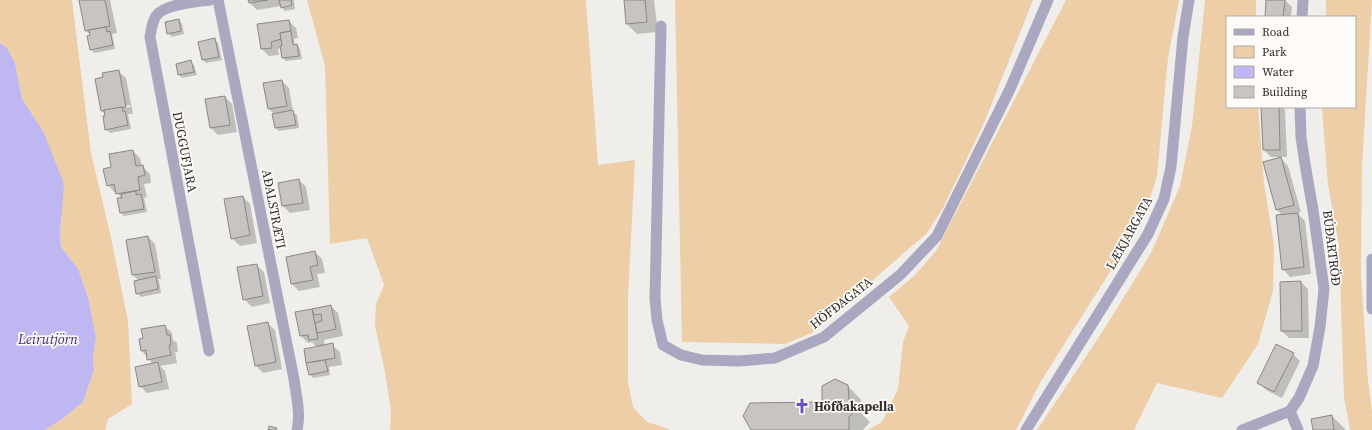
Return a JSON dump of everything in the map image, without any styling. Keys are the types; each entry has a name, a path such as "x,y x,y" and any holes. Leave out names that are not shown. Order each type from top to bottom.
{"street":[{"name":"DUGGUFJARA","path":"209,351 150,37 156,14 168,7 210,0"},
{"name":"AÐALSTRÆTI","path":"218,0 294,379 298,412 298,427"},
{"name":"HÖFÐAGATA","path":"661,26 655,298 656,320 663,345 681,355 702,360 768,359 775,358 824,337 900,275 937,236 1010,88 1048,0"},
{"name":"LÆKJARGATA","path":"1026,430 1148,234 1164,199 1171,167 1181,52 1189,0"},
{"path":"1302,16 1303,0"},
{"name":"BÚÐARTRÖÐ","path":"1290,411 1299,398 1313,366 1320,326 1324,289 1313,210 1304,164 1300,108"},
{"path":"1372,259 1372,309"},
{"path":"1242,430 1290,411 1298,430"}],"green space":[{"path":"0,0 72,0 91,153 110,233 128,321 132,404 108,419 105,430 45,430 65,417 83,402 94,370 93,358 96,337 88,297 78,269 61,247 60,236 62,218 32,115 22,99 15,63 7,48 0,43"},
{"path":"307,0 586,0 598,165 635,160 628,298 628,382 633,407 647,422 672,430 390,430 391,411 385,372 375,326 376,304 384,285 367,238 330,244 325,66"},
{"path":"675,0 1033,0 984,123 943,208 927,233 812,333 785,344 682,342"},
{"path":"1066,0 1179,0 1168,58 1157,176 1144,218 1041,381 1016,430 868,430 882,422 898,389 903,342 909,326 889,297 915,275 936,251"},
{"path":"1205,0 1256,0 1256,16 1226,16 1226,108 1258,108 1264,183 1274,245 1273,291 1258,344 1222,398 1157,383 1134,430 1037,430 1101,334 1151,253 1180,186 1192,126"},
{"path":"1326,0 1372,0 1362,166 1361,275 1368,380 1372,411 1372,430 1350,430 1344,397 1339,246 1328,185 1322,110 1322,108 1356,108 1356,16 1326,16"}],"water":[{"name":"Leirutjörn","path":"0,43 7,48 15,63 22,99 44,133 64,184 60,236 61,247 78,269 88,297 96,337 93,358 94,370 83,402 65,417 45,430 0,430"}],"building":[{"path":"79,0 105,0 110,26 85,31"},
{"path":"248,0 268,0 249,3"},
{"path":"279,0 291,0 292,5 281,8"},
{"path":"624,0 645,0 647,22 626,24"},
{"path":"1266,0 1285,0 1283,16 1265,16"},
{"path":"179,19 181,31 167,34 165,22"},
{"path":"289,20 291,31 280,33 281,39 271,42 272,48 261,49 257,24"},
{"path":"106,27 107,32 110,31 113,45 90,50 87,36 90,35 89,30"},
{"path":"291,31 293,45 297,44 299,56 282,58 280,33"},
{"path":"215,38 219,57 202,60 198,42"},
{"path":"191,60 194,72 178,75 176,64"},
{"path":"119,70 126,107 101,111 95,79 103,77 102,73"},
{"path":"282,80 287,106 268,109 263,83"},
{"path":"225,96 230,125 210,128 205,99"},
{"path":"122,107 123,112 125,111 128,125 105,130 103,116 105,116 104,110"},
{"path":"1261,108 1279,108 1280,150 1263,150"},
{"path":"293,110 296,125 275,128 272,114"},
{"path":"133,150 136,166 143,165 145,175 138,177 140,190 116,194 114,184 107,186 103,169 111,167 109,154"},
{"path":"1281,157 1294,205 1276,210 1263,162"},
{"path":"299,179 303,203 282,206 278,183"},
{"path":"136,191 136,195 141,194 144,209 120,213 117,198 122,198 121,194"},
{"path":"243,196 250,235 231,239 224,199"},
{"path":"1298,213 1304,267 1282,270 1276,215"},
{"path":"148,236 155,272 132,275 126,240"},
{"path":"315,251 318,265 310,267 313,280 291,284 286,257"},
{"path":"257,264 263,296 243,300 237,267"},
{"path":"156,276 158,289 136,294 134,281"},
{"path":"1301,281 1302,331 1281,331 1280,282"},
{"path":"331,305 336,329 317,333 315,323 322,321 321,314 314,315 312,309"},
{"path":"312,309 318,339 309,340 308,335 300,336 295,312"},
{"path":"268,322 276,362 255,366 247,326"},
{"path":"165,325 167,335 170,335 171,345 169,345 171,355 147,360 146,350 141,351 139,339 143,338 141,329"},
{"path":"333,343 335,358 306,363 304,349"},
{"path":"1276,344 1294,353 1274,392 1257,383"},
{"path":"325,360 328,371 309,375 306,363"},
{"path":"158,362 162,382 139,387 135,367"},
{"name":"Höfðakapella","path":"835,379 848,385 849,400 857,408 849,417 849,430 751,430 743,416 750,403 822,402 822,386"},
{"path":"1332,415 1334,430 1313,430 1311,419"},
{"path":"269,426 277,428 276,430 268,430"}],"place":[{"name":"Höfðakapella","path":"802,406"}]}
